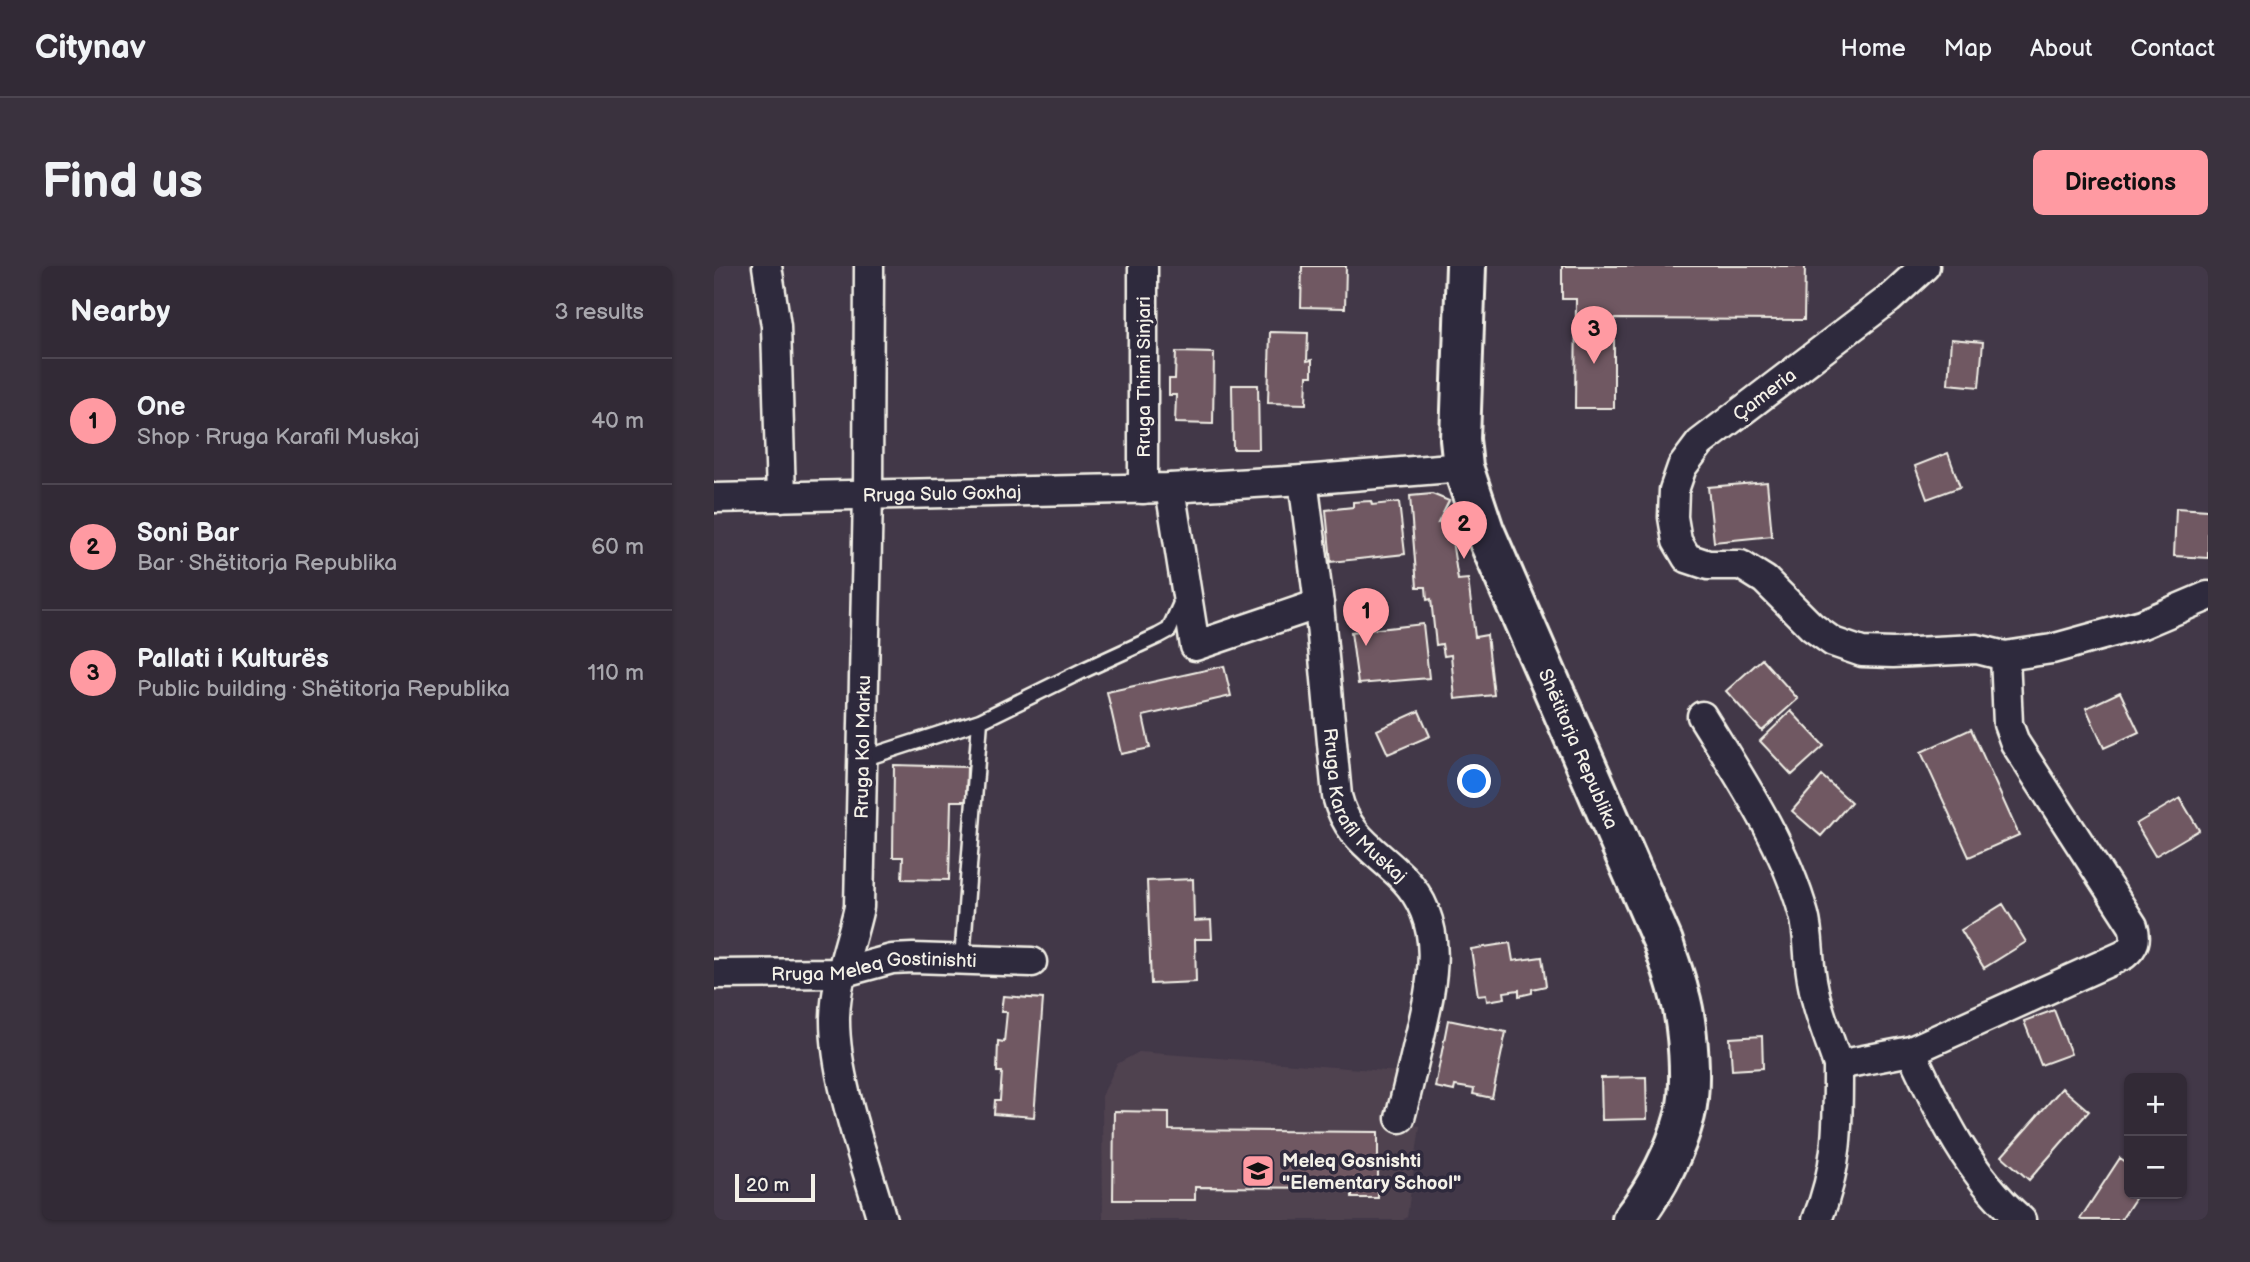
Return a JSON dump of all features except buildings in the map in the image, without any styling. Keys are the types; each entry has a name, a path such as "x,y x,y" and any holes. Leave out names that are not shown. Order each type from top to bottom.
{"main road":[{"name":"Shëtitorja Republika","path":"1466,266 1460,439 1463,467 1484,530 1663,942 1680,995 1689,1053 1686,1113 1669,1160 1644,1205 1632,1220"}],"street":[{"path":"767,266 776,326 781,497"},
{"name":"Rruga Kol Marku","path":"869,266 868,495 859,907 854,933 840,973 835,1017 842,1077 882,1220"},
{"name":"Rruga Thimi Sinjari","path":"1143,266 1156,488"},
{"name":"Çameria","path":"1925,266 1889,299 1700,443 1682,467 1674,490 1673,517 1677,541 1687,558 1708,565 1741,565 1765,580 1833,642 1862,652 1977,649 2006,656"},
{"name":"Rruga Sulo Goxhaj","path":"714,498 1156,488 1463,467"},
{"name":"Rruga Karafil Muskaj","path":"1303,480 1337,796 1342,816 1353,832 1405,881 1426,911 1433,946 1434,975 1401,1118"},
{"path":"1156,488 1186,589 1195,646 1318,604"},
{"path":"1838,1065 1911,1051 2124,955 2133,947 2136,937 2133,926 2015,743 2008,724 2006,656 2052,649 2142,624 2208,596"},
{"path":"1702,716 1754,801 1786,865 1805,917 1811,975 1819,1012 1838,1065 1838,1141 1826,1197 1818,1220"},
{"name":"Rruga Meleq Gostinishti","path":"714,974 840,973 892,959 1032,962"},
{"path":"1911,1051 1945,1124 1976,1173 2021,1220"}],"lane":[{"path":"862,759 980,721 1169,630 1186,589"},
{"path":"962,960 980,721"}],"shaded area":[{"name":"Meleq Gosnishti \"Elementary School\"","path":"1139,1052 1399,1072 1395,1123 1420,1126 1407,1217 1403,1220 1103,1220 1102,1096 1117,1064"}],"place":[{"name":"Pallati i Kulturës","path":"1594,364"},
{"name":"Soni Bar","path":"1464,559"},
{"name":"One","path":"1366,646"},
{"name":"Meleq Gosnishti \"Elementary School\"","path":"1258,1171"}]}
